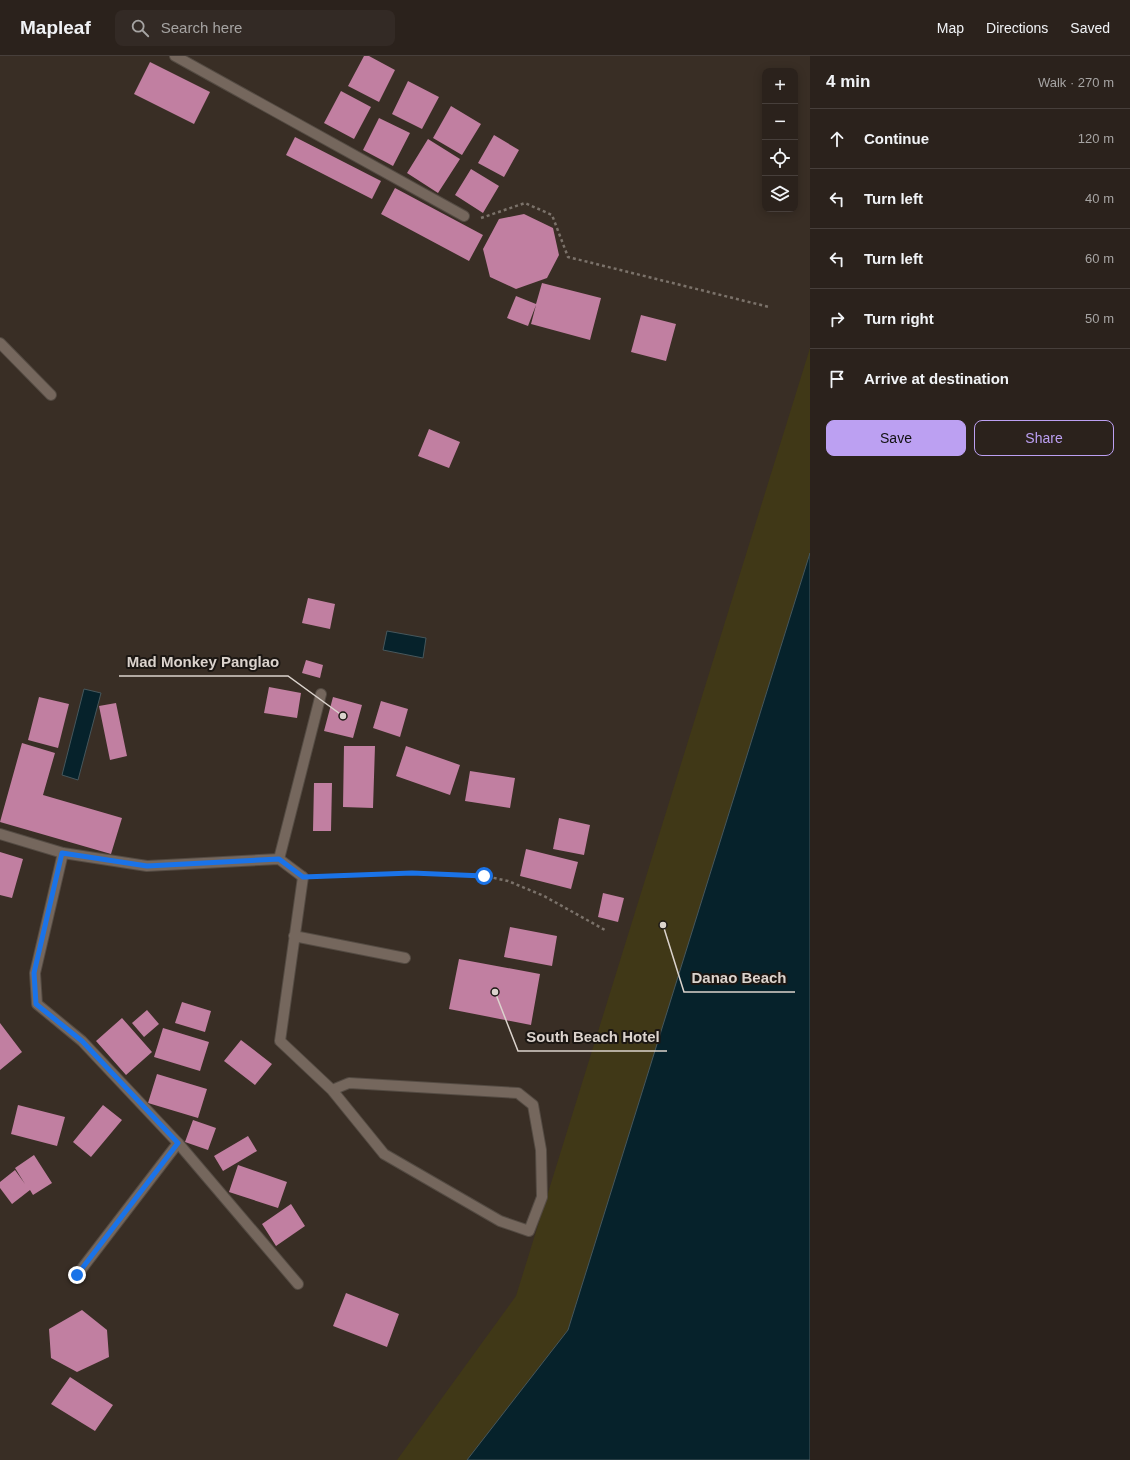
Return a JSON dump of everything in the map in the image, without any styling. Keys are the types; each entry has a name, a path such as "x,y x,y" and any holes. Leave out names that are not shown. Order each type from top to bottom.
{"street":[{"path":"175,56 464,216"},
{"path":"0,343 51,395"},
{"path":"279,859 321,694"},
{"path":"0,834 62,853 147,866 279,859 303,877 280,1041 332,1090 384,1154 500,1221 529,1231 542,1197 541,1150 533,1105 518,1093 349,1083 332,1090"},
{"path":"62,853 34,973 36,1004 82,1041 178,1143 298,1284"},
{"path":"294,936 405,958"},
{"path":"77,1275 178,1143"}],"path":[{"path":"464,216 481,218 525,203 552,215 568,257 769,307"},
{"path":"303,877 412,873 484,876 508,881 544,896 605,930"}],"sand":[{"path":"810,348 810,553 568,1330 467,1460 397,1460 516,1296"}],"water":[{"path":"810,553 810,1460 467,1460 568,1330"},
{"path":"387,631 426,638 423,658 383,650"},
{"path":"84,689 101,693 78,780 62,775"}],"building":[{"path":"364,56 369,56 395,70 379,102 348,86"},
{"path":"150,62 210,92 194,124 134,94"},
{"path":"408,81 439,97 422,129 392,114"},
{"path":"341,91 371,107 354,139 324,123"},
{"path":"451,106 481,124 462,155 433,138"},
{"path":"379,118 410,133 393,166 363,150"},
{"path":"494,135 519,150 504,177 478,163"},
{"path":"295,137 381,181 372,199 286,155"},
{"path":"428,139 460,159 438,193 407,173"},
{"path":"471,169 499,186 483,213 455,195"},
{"path":"395,188 483,235 469,261 381,214"},
{"path":"524,214 553,228 559,255 547,278 516,289 490,277 483,249 499,219"},
{"path":"542,283 601,298 590,340 531,324 536,305 528,326 507,318 516,296 536,304"},
{"path":"641,315 676,324 666,361 631,352"},
{"path":"429,429 460,442 449,468 418,456"},
{"path":"308,598 335,604 330,629 302,623"},
{"path":"306,660 323,665 320,678 302,673"},
{"path":"269,687 301,693 297,718 264,713"},
{"path":"39,697 69,704 58,748 28,740"},
{"path":"333,697 362,705 353,738 324,731"},
{"path":"381,701 408,709 400,737 373,728"},
{"path":"116,703 127,756 110,760 99,706"},
{"path":"22,743 55,753 43,795 122,818 111,854 0,822"},
{"path":"344,746 375,746 373,808 343,807"},
{"path":"406,746 460,765 450,795 396,776"},
{"path":"470,771 515,778 510,808 465,801"},
{"path":"314,783 332,783 331,831 313,831"},
{"path":"559,818 590,825 584,855 553,849"},
{"path":"526,849 578,862 571,889 520,876"},
{"path":"0,852 23,859 12,898 0,895"},
{"path":"603,893 624,898 618,922 598,917"},
{"path":"510,927 557,936 552,966 504,957"},
{"path":"459,959 540,974 531,1025 449,1009"},
{"path":"182,1002 211,1011 205,1032 175,1023"},
{"path":"147,1010 159,1024 144,1037 132,1023"},
{"path":"122,1018 152,1052 126,1075 96,1041"},
{"path":"0,1023 22,1052 0,1070"},
{"path":"163,1028 209,1042 200,1071 154,1057"},
{"path":"241,1040 272,1064 255,1085 224,1061"},
{"path":"157,1074 207,1089 198,1118 148,1103"},
{"path":"18,1105 65,1117 57,1146 11,1134"},
{"path":"103,1105 122,1120 91,1157 73,1142"},
{"path":"193,1120 216,1128 208,1150 185,1142"},
{"path":"248,1136 257,1151 223,1171 214,1156"},
{"path":"34,1155 52,1183 33,1195 30,1190 12,1204 0,1188 0,1182 15,1170 25,1184 15,1168"},
{"path":"238,1165 287,1182 278,1208 229,1192"},
{"path":"291,1204 305,1226 276,1246 262,1224"},
{"path":"346,1293 399,1314 387,1347 333,1326"},
{"path":"82,1310 107,1330 109,1357 77,1372 51,1358 49,1329"},
{"path":"70,1377 113,1405 95,1431 51,1404"}],"place":[{"name":"Mad Monkey Panglao","path":"343,716"},
{"name":"Danao Beach","path":"663,925"},
{"name":"South Beach Hotel","path":"495,992"}],"route":[{"path":"77,1275 178,1143 82,1041 36,1004 34,973 62,853 147,866 279,859 303,877 412,873 484,876"}]}
